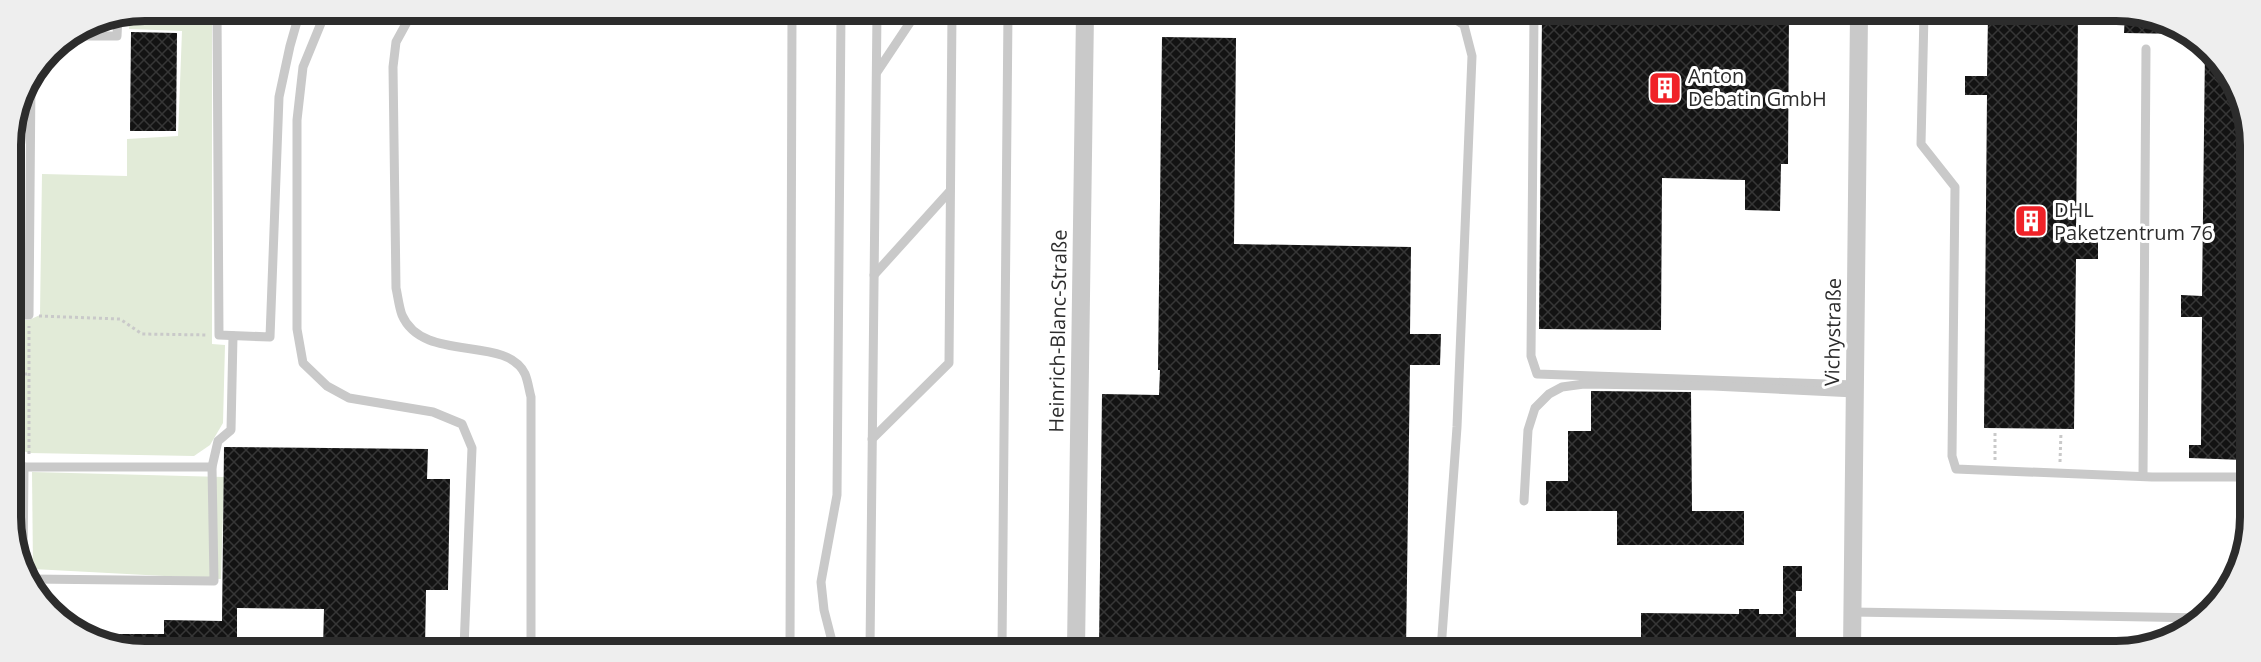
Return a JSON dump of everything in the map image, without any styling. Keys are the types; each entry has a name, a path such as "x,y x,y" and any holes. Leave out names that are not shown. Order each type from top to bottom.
{"street":[{"name":"Heinrich-Blanc-Straße","path":"1076,641 1085,21"},
{"name":"Vichystraße","path":"1852,641 1859,21"}],"lane":[{"path":"217,21 219,335 270,337 279,97 298,21"},
{"path":"322,21 303,67 297,120 297,329 303,363 327,386 349,398 433,412 462,424 472,448 464,641"},
{"path":"408,21 396,42 393,68 396,288 402,316 417,335 439,344 506,356 524,373 531,397 531,641"},
{"path":"790,641 792,21"},
{"path":"832,641 824,610 821,582 837,495 841,21"},
{"path":"870,641 878,21"},
{"path":"877,73 912,21"},
{"path":"872,439 949,363 952,21"},
{"path":"1002,641 1008,21"},
{"path":"1442,641 1457,427 1472,56 1464,25 1458,21"},
{"path":"1534,21 1531,356 1537,374 1855,389"},
{"path":"1924,21 1921,144 1955,187 1952,456 1956,469 2240,477"},
{"path":"86,36 117,36 118,24"},
{"path":"2143,476 2146,49"},
{"path":"21,315 29,315 31,96"},
{"path":"874,275 950,191"},
{"path":"38,579 214,581 212,468 218,441 231,430 233,336"},
{"path":"1524,501 1528,430 1535,408 1549,394 1562,387 1584,384 1855,389"},
{"path":"21,465 212,468"},
{"path":"23,542 24,467"},
{"path":"1852,612 2188,618"}],"path":[{"path":"24,467 29,453 29,315 120,319 142,334 219,335"},
{"path":"21,374 29,374"},
{"path":"1995,431 1995,471"},
{"path":"2060,473 2061,432"}],"green space":[{"path":"137,21 212,21 212,344 225,345 223,423 210,445 194,456 29,453 21,450 21,320 29,320 40,315 42,174 127,176 127,139 178,136 182,31 129,29 129,22"},
{"path":"32,472 224,477 221,579 33,569"}],"building":[{"path":"1542,21 1789,21 1788,164 1781,164 1780,211 1745,210 1745,180 1662,178 1661,330 1539,329"},
{"name":"DHL Paketzentrum 76","path":"1988,21 2078,21 2076,240 2098,240 2098,259 2076,259 2074,429 1984,428 1987,95 1965,95 1965,76 1987,76"},
{"path":"2125,22 2148,25 2171,34 2124,33"},
{"path":"131,32 177,33 176,131 130,131"},
{"path":"1162,37 1236,38 1234,244 1411,247 1410,334 1441,334 1440,365 1410,365 1406,641 1099,641 1102,394 1159,395 1160,370 1158,370"},
{"name":"DHL Paketzentrum 76","path":"2205,59 2227,90 2238,121 2240,137 2240,460 2189,458 2189,445 2201,445 2202,317 2181,317 2181,295 2202,296"},
{"path":"1591,391 1691,392 1692,511 1744,511 1744,545 1617,545 1617,511 1546,511 1546,481 1568,481 1568,431 1591,431"},
{"path":"224,447 428,449 427,479 450,479 448,590 426,590 425,641 323,641 324,609 237,608 237,641 145,641 104,634 164,634 164,620 222,621"},
{"path":"1783,566 1802,566 1802,591 1796,591 1796,641 1641,641 1641,613 1739,614 1739,609 1759,609 1759,614 1783,614"}],"place":[{"name":"Anton Debatin GmbH","path":"1665,88"},
{"name":"DHL Paketzentrum 76","path":"2031,221"}]}
